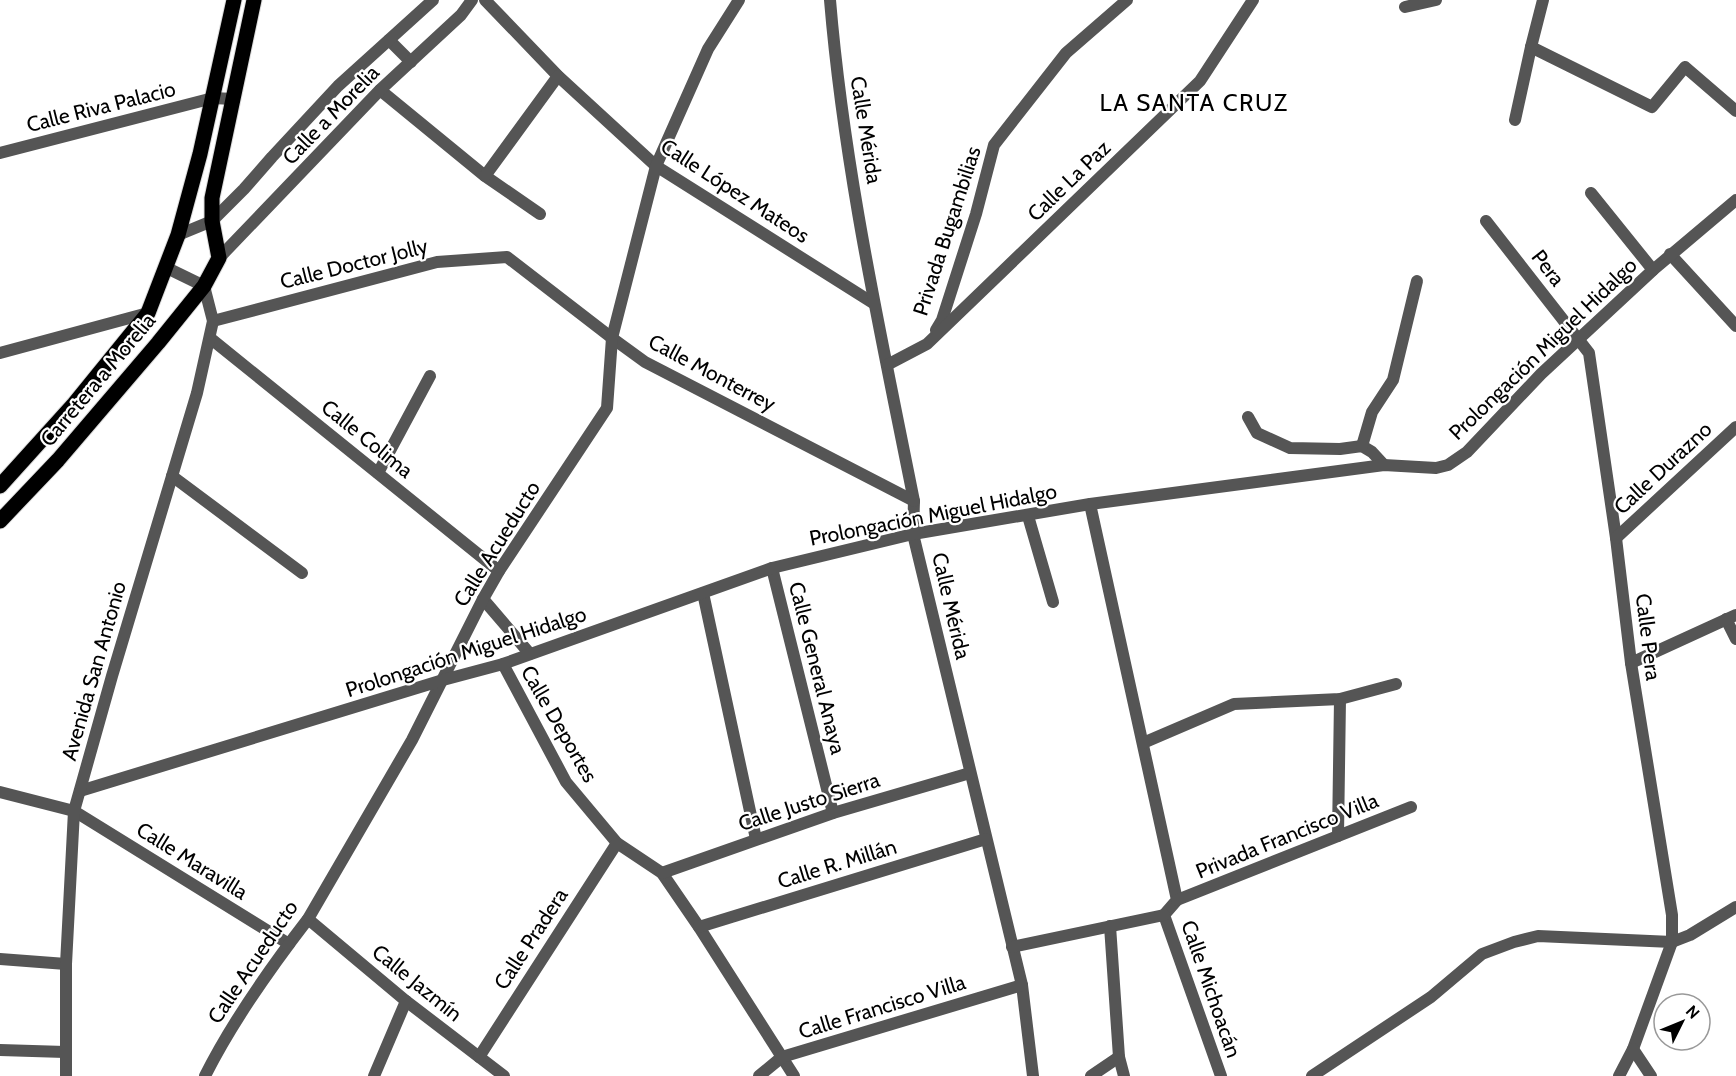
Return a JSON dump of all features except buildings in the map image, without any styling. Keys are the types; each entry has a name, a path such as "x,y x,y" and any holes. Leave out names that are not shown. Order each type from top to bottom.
{"main road":[{"name":"Carretera a Morelia","path":"0,486 74,404 148,314 178,235 200,154 234,0"},
{"path":"219,258 212,221 212,198 254,0"},
{"name":"Carretera a Morelia","path":"0,521 58,460 158,343 204,286 219,258"}],"street":[{"name":"Calle a Morelia","path":"178,235 212,221 338,86 433,0"},
{"name":"Calle a Morelia","path":"219,258 380,90 460,15 472,0"},
{"name":"Calle López Mateos","path":"485,0 558,76 656,166 873,303"},
{"name":"Calle Acueducto","path":"205,1076 219,1047 308,919 412,740 499,571 607,408 612,338 656,166 708,49 739,0"},
{"name":"Calle Mérida","path":"830,0 836,66 873,303 914,501 914,534 1022,985 1033,1076"},
{"name":"Privada Bugambilias","path":"927,344 942,320 976,214 994,145 1066,53 1127,0"},
{"name":"Calle La Paz","path":"887,365 927,344 1200,81 1253,0"},
{"path":"1406,7 1436,0"},
{"path":"1515,120 1543,0"},
{"path":"389,40 411,62"},
{"path":"1531,47 1652,107 1685,67 1736,111"},
{"path":"485,176 558,76"},
{"path":"380,90 485,176 540,214"},
{"name":"Calle Riva Palacio","path":"0,153 213,99 233,99"},
{"path":"1590,192 1653,270"},
{"name":"Prolongación Miguel Hidalgo","path":"80,791 443,680 503,664 772,567 914,534 1090,504 1384,465 1437,468 1448,465 1467,452 1541,374 1670,254 1736,200"},
{"name":"Pera","path":"1486,221 1579,339"},
{"path":"1670,254 1736,326"},
{"name":"Calle Monterrey","path":"507,257 645,362 914,501"},
{"name":"Calle Doctor Jolly","path":"213,321 437,262 507,257"},
{"path":"165,267 204,286"},
{"path":"1362,446 1372,412 1393,380 1417,281"},
{"name":"Avenida San Antonio","path":"66,1076 66,964 74,811 197,393 213,321 204,286"},
{"path":"0,353 148,314"},
{"name":"Calle Colima","path":"210,338 499,571"},
{"name":"Calle Pera","path":"1579,339 1589,353 1616,538 1630,663 1672,915 1672,942"},
{"path":"378,473 430,376"},
{"path":"1248,417 1257,433 1290,448 1340,449 1362,446 1372,452 1384,465"},
{"name":"Calle Durazno","path":"1616,538 1736,427"},
{"path":"172,476 302,573"},
{"name":"Calle Michoacán","path":"1090,504 1177,900 1164,915 1221,1076"},
{"path":"1028,516 1053,602"},
{"name":"Calle General Anaya","path":"772,567 833,813"},
{"path":"703,593 756,839"},
{"path":"483,599 530,654"},
{"path":"1630,663 1731,617 1736,639"},
{"name":"Calle Deportes","path":"503,664 566,782 617,843 662,873"},
{"path":"1143,743 1234,704 1340,699 1396,684"},
{"path":"1338,836 1340,699"},
{"name":"Calle Justo Sierra","path":"662,873 833,813 970,773"},
{"name":"Calle Maravilla","path":"0,792 74,811 289,944"},
{"name":"Privada Francisco Villa","path":"1177,900 1411,807"},
{"name":"Calle R. Millán","path":"699,927 986,839"},
{"name":"Calle Pradera","path":"479,1057 617,843"},
{"path":"662,873 794,1076"},
{"path":"1312,1076 1431,997 1482,954 1538,936 1672,942 1690,935 1736,907"},
{"path":"1012,947 1164,915"},
{"name":"Calle Jazmín","path":"308,919 406,1001 504,1076"},
{"path":"1110,926 1119,1057 1124,1076"},
{"path":"1619,1076 1633,1049 1672,942"},
{"path":"0,959 66,964"},
{"name":"Calle Francisco Villa","path":"759,1076 782,1057 1022,985"},
{"path":"374,1076 406,1001"},
{"path":"1633,1049 1651,1076"},
{"path":"0,1050 65,1052"},
{"path":"1091,1076 1119,1057"}],"district":[{"name":"LA SANTA CRUZ","path":"1194,103"}]}
